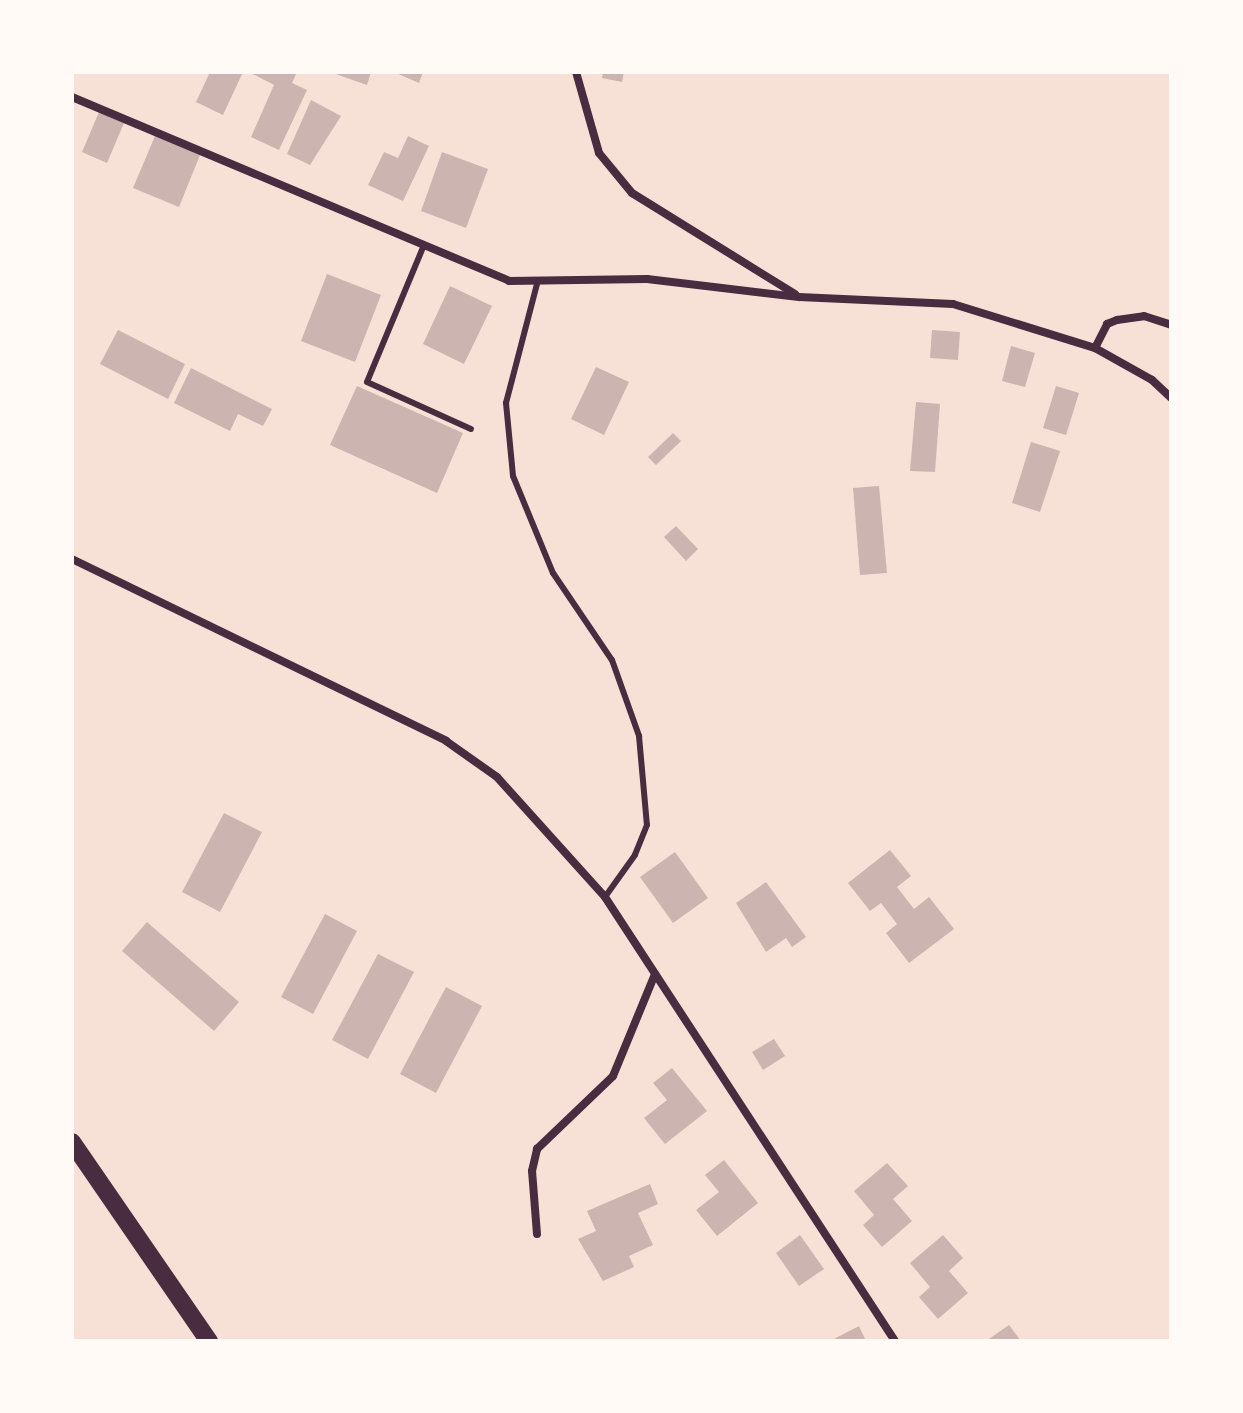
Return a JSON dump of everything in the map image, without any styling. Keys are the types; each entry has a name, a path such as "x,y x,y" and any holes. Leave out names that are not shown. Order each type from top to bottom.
{"main road":[{"path":"72,1142 209,1341"}],"street":[{"path":"576,72 599,153 632,193 799,297"},
{"path":"72,97 509,281 537,284 647,279 799,297 953,304 1095,348 1152,380 1171,398"},
{"path":"1095,348 1107,324 1117,320 1144,316 1171,325"},
{"path":"72,559 446,741 497,777 605,897 895,1341"},
{"path":"537,1234 532,1171 537,1149 613,1076 655,974"}],"lane":[{"path":"424,245 367,382 471,429"},
{"path":"537,284 506,403 513,476 553,573 612,660 639,736 647,825 635,855 605,897"}],"building":[{"path":"210,72 243,72 223,115 196,102"},
{"path":"249,72 297,72 292,83 307,90 279,150 251,137 274,85"},
{"path":"330,72 371,72 367,85"},
{"path":"394,72 423,72 419,83"},
{"path":"603,72 624,72 622,82 602,78"},
{"path":"311,100 341,116 310,165 287,154"},
{"path":"99,112 124,123 107,163 82,152"},
{"path":"155,136 200,155 179,207 133,188"},
{"path":"408,136 429,146 403,201 368,185 384,152 398,158"},
{"path":"442,152 488,169 466,228 421,211"},
{"path":"327,274 381,295 355,362 301,341"},
{"path":"450,286 492,306 464,364 423,344"},
{"path":"118,330 185,364 168,399 100,364"},
{"path":"932,330 960,332 958,360 930,358"},
{"path":"1011,346 1035,353 1025,387 1002,381"},
{"path":"596,367 629,382 604,435 571,419"},
{"path":"191,368 272,409 263,426 238,414 230,431 174,403"},
{"path":"357,386 463,433 437,493 330,445"},
{"path":"1056,386 1079,393 1066,435 1043,428"},
{"path":"916,402 940,404 935,472 910,471"},
{"path":"673,433 681,441 656,465 648,457"},
{"path":"1031,442 1060,451 1040,512 1012,503"},
{"path":"879,486 887,573 860,575 853,488"},
{"path":"676,526 698,549 686,561 664,537"},
{"path":"224,813 262,832 220,912 182,892"},
{"path":"890,850 911,876 897,887 914,909 929,897 954,929 909,963 886,933 897,924 881,903 870,911 848,883"},
{"path":"675,852 708,898 673,923 640,877"},
{"path":"766,882 806,937 792,947 786,938 766,952 736,903"},
{"path":"325,914 357,931 313,1014 281,997"},
{"path":"147,922 239,1002 214,1031 122,951"},
{"path":"378,954 414,972 368,1059 332,1040"},
{"path":"446,987 482,1006 436,1093 400,1074"},
{"path":"774,1039 785,1056 763,1070 752,1052"},
{"path":"672,1068 707,1111 665,1144 644,1118 667,1100 653,1083"},
{"path":"724,1160 758,1203 717,1236 696,1210 719,1192 705,1175"},
{"path":"887,1163 908,1186 893,1199 912,1221 882,1247 863,1225 874,1215 854,1191"},
{"path":"650,1184 658,1204 638,1213 653,1245 629,1256 634,1267 603,1281 578,1239 596,1231 587,1211"},
{"path":"800,1235 824,1269 799,1286 776,1253"},
{"path":"943,1235 963,1258 949,1271 968,1293 938,1319 919,1297 930,1287 910,1263"},
{"path":"1009,1325 1021,1341 986,1341"},
{"path":"859,1326 866,1341 830,1341"}]}
